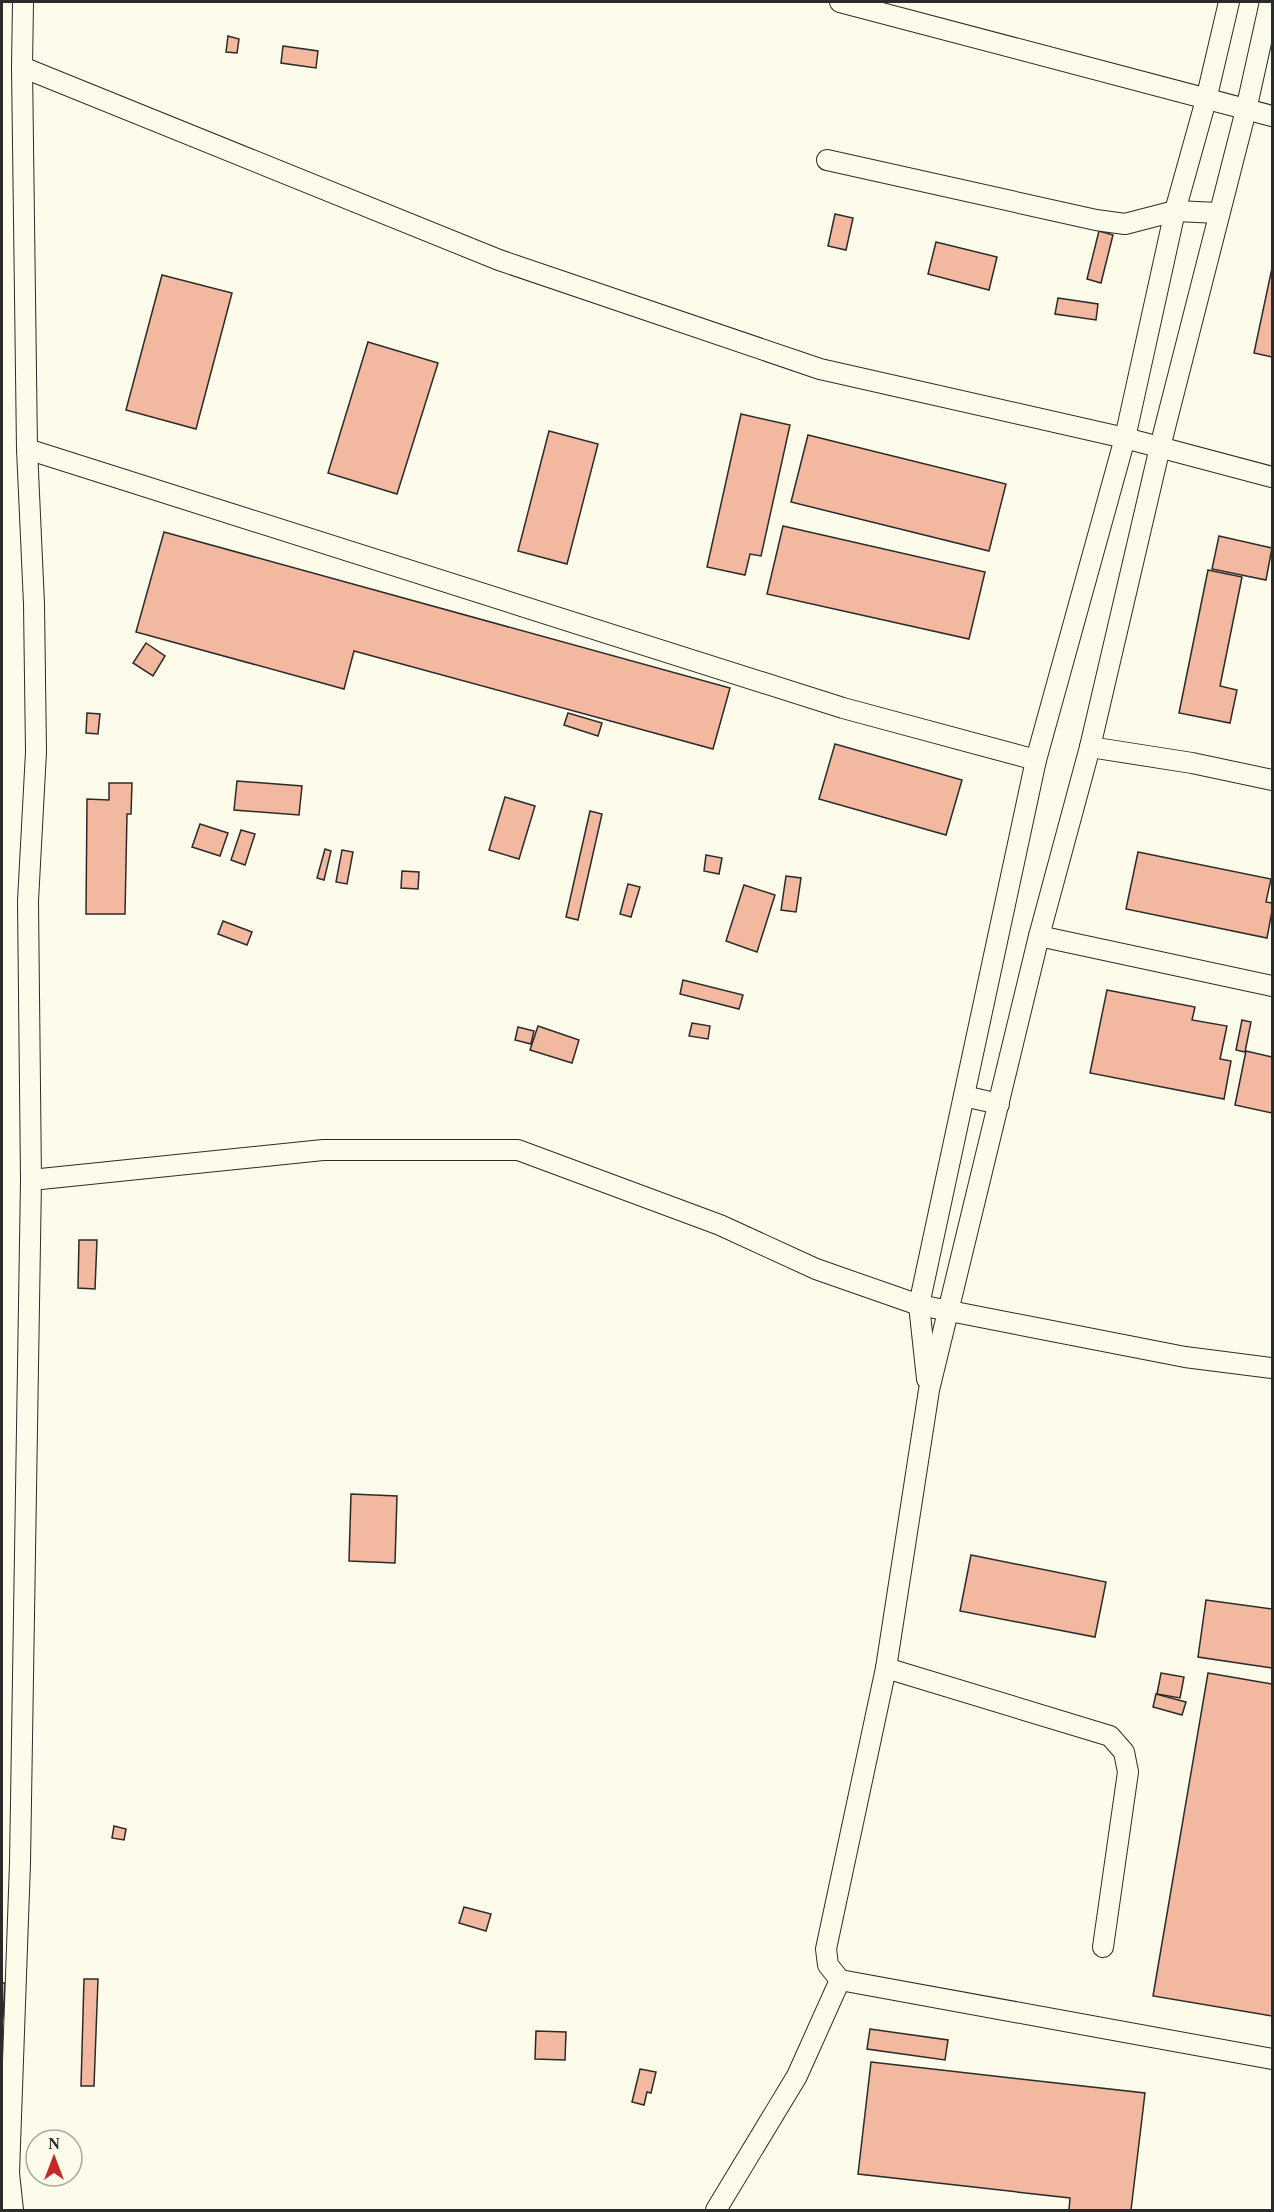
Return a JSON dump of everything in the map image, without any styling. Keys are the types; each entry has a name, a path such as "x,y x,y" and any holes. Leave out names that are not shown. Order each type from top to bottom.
{"street":[{"path":"13,2211 9,2173 21,1863 32,1179 28,901 36,752 34,604 27,449 23,2"},
{"path":"840,2 1272,116"},
{"path":"929,1390 919,1305 1036,760 1125,438 1175,211 1206,100 1229,2"},
{"path":"1270,2 1246,110 1160,447 1090,747 1039,936 929,1390 886,1668 826,1949 828,1965 840,1980 1272,2059"},
{"path":"22,67 499,260 820,369 1125,438 1272,477"},
{"path":"828,160 1096,220 1125,224 1175,211 1219,213"},
{"path":"27,449 843,708 1036,760"},
{"path":"1090,747 1192,763 1272,780"},
{"path":"1039,936 1272,986"},
{"path":"964,1096 999,1104"},
{"path":"32,1179 323,1150 518,1150 720,1225 816,1269 919,1305 1185,1357 1272,1368"},
{"path":"934,1233 967,1237"},
{"path":"886,1668 1110,1736 1124,1752 1128,1772 1103,1947"},
{"path":"716,2211 796,2076 840,1980"}],"building":[{"path":"228,36 239,39 237,53 226,52"},
{"path":"283,46 318,51 316,68 281,63"},
{"path":"835,214 853,218 846,250 828,246"},
{"path":"1099,231 1113,235 1101,283 1087,279"},
{"path":"936,242 997,257 989,290 928,274"},
{"path":"1272,268 1272,357 1254,353"},
{"path":"162,275 232,293 196,429 126,410"},
{"path":"1058,298 1098,304 1096,320 1055,314"},
{"path":"368,342 438,363 397,494 328,473"},
{"path":"741,414 790,425 761,556 750,554 745,575 707,567"},
{"path":"549,431 598,444 567,564 518,551"},
{"path":"808,435 1006,484 989,551 791,502"},
{"path":"783,526 985,572 969,639 767,594"},
{"path":"164,532 730,688 713,749 354,651 344,689 136,632"},
{"path":"1219,536 1272,548 1266,580 1212,569"},
{"path":"1208,570 1242,577 1220,686 1237,690 1230,723 1179,713"},
{"path":"146,643 165,656 153,676 133,663"},
{"path":"87,713 100,714 98,734 86,733"},
{"path":"568,713 602,723 598,736 564,725"},
{"path":"835,744 962,780 946,835 819,799"},
{"path":"237,781 302,786 299,815 234,810"},
{"path":"109,783 132,783 131,814 127,814 125,914 86,914 87,799 109,800"},
{"path":"505,797 535,806 519,859 489,850"},
{"path":"590,811 602,814 578,920 566,917"},
{"path":"200,824 228,833 220,856 192,847"},
{"path":"241,830 255,834 245,865 231,860"},
{"path":"325,849 331,851 324,880 317,878"},
{"path":"342,850 353,852 347,884 336,882"},
{"path":"1138,852 1271,879 1266,902 1272,903 1267,938 1126,909"},
{"path":"706,855 722,858 719,874 704,871"},
{"path":"402,871 419,872 418,889 401,888"},
{"path":"786,876 801,878 796,912 781,910"},
{"path":"628,884 640,887 631,917 620,914"},
{"path":"744,885 775,895 757,952 726,941"},
{"path":"223,921 252,932 247,945 218,934"},
{"path":"683,980 743,995 739,1009 680,994"},
{"path":"1107,990 1195,1007 1192,1020 1227,1026 1220,1059 1231,1061 1224,1099 1090,1073"},
{"path":"1242,1020 1251,1022 1245,1052 1236,1050"},
{"path":"692,1023 710,1026 708,1039 689,1036"},
{"path":"538,1026 579,1040 572,1063 530,1050"},
{"path":"518,1027 534,1031 531,1044 515,1040"},
{"path":"1246,1051 1272,1057 1272,1113 1235,1105"},
{"path":"79,1240 97,1240 95,1289 78,1288"},
{"path":"351,1494 397,1496 395,1563 349,1561"},
{"path":"971,1555 1106,1582 1095,1637 960,1611"},
{"path":"1206,1600 1272,1609 1272,1668 1198,1657"},
{"path":"1161,1673 1184,1677 1180,1698 1157,1694"},
{"path":"1208,1673 1272,1684 1272,2016 1153,1996"},
{"path":"1156,1694 1186,1702 1182,1715 1153,1707"},
{"path":"114,1826 126,1829 124,1840 112,1838"},
{"path":"464,1907 491,1914 486,1931 459,1923"},
{"path":"84,1979 98,1979 94,2086 81,2086"},
{"path":"2,1983 5,1983 3,2019 2,2019"},
{"path":"870,2029 948,2040 945,2060 867,2049"},
{"path":"536,2031 566,2032 565,2060 535,2059"},
{"path":"871,2062 1145,2093 1131,2210 1069,2210 1070,2198 858,2174"},
{"path":"640,2069 656,2072 651,2093 647,2092 644,2105 632,2102"}]}
